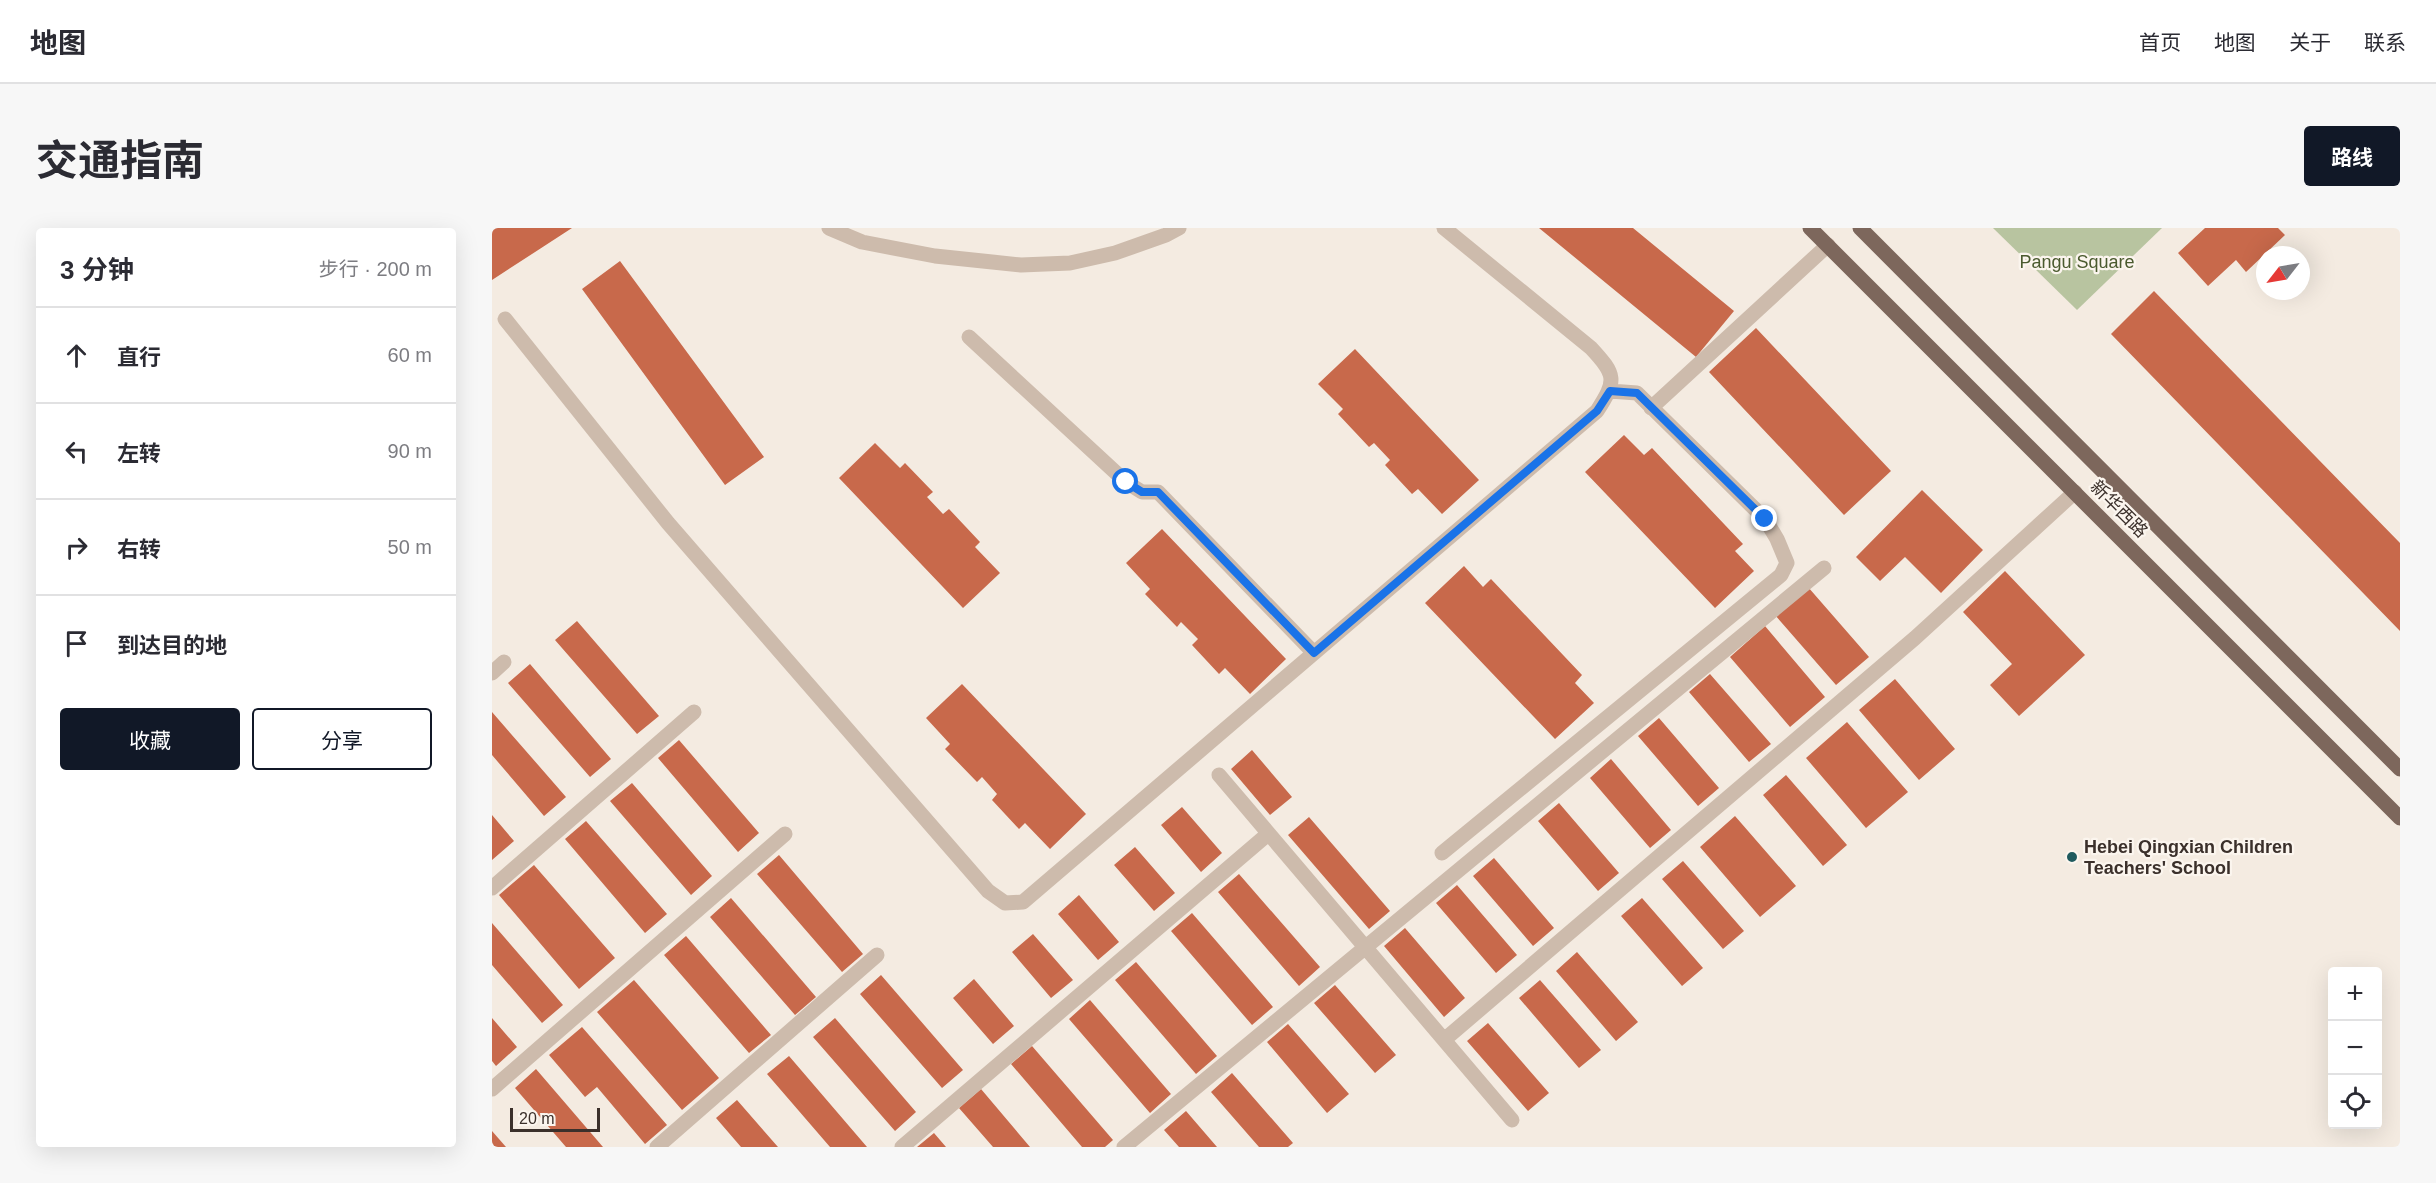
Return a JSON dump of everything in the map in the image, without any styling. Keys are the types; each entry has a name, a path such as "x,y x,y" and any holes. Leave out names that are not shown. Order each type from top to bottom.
{"main road":[{"name":"新华西路","path":"1810,228 2400,818"},
{"name":"新华西路","path":"1860,228 2400,769"}],"lane":[{"path":"829,228 862,242 935,256 1021,265 1070,263 1115,252 1166,235 1179,228"},
{"path":"505,319 668,523 988,891 1005,903 1023,902 1597,411 1610,391 1611,374 1605,363 1591,348 1444,228"},
{"path":"1651,408 1828,245"},
{"path":"969,337 1126,482 1142,492 1158,492 1314,653"},
{"path":"1442,853 1780,575 1786,563 1777,539 1765,519 1637,393 1610,391"},
{"path":"1444,1040 1915,638 2075,492"},
{"path":"1124,1147 1824,568"},
{"path":"492,673 504,663"},
{"path":"492,888 694,712"},
{"path":"1219,775 1512,1120"},
{"path":"492,1089 785,834"},
{"path":"902,1147 1268,834"},
{"path":"657,1147 877,955"}],"green space":[{"name":"Pangu Square","path":"1993,228 2162,228 2077,310"}],"building":[{"path":"492,228 572,228 492,280"},
{"path":"1539,228 1633,228 1734,311 1696,357"},
{"path":"2205,228 2278,228 2285,235 2273,246 2256,246 2256,263 2246,272 2236,260 2208,286 2178,253"},
{"path":"620,261 764,457 725,485 582,289"},
{"path":"2154,291 2400,543 2400,631 2111,334"},
{"path":"1756,328 1891,471 1844,515 1709,372"},
{"path":"1355,349 1479,480 1442,514 1418,489 1412,494 1385,465 1390,460 1374,443 1369,447 1338,414 1343,409 1318,384"},
{"path":"1624,435 1644,455 1652,448 1743,544 1735,551 1754,571 1715,608 1585,472"},
{"path":"875,443 900,468 905,463 933,492 927,497 943,514 949,509 980,542 975,547 1000,573 963,608 839,478"},
{"path":"1922,490 1983,550 1941,593 1905,557 1880,581 1856,557"},
{"path":"1162,529 1286,659 1250,694 1225,668 1219,674 1192,645 1198,639 1181,622 1177,627 1145,594 1150,589 1126,563"},
{"path":"1464,566 1483,587 1491,579 1582,675 1575,683 1594,703 1555,739 1425,603"},
{"path":"2005,571 2085,655 2019,716 1990,685 2012,664 1963,612"},
{"path":"1808,587 1869,657 1836,685 1775,615"},
{"path":"577,621 659,716 637,734 555,640"},
{"path":"1765,626 1825,697 1790,727 1730,657"},
{"path":"530,664 611,759 590,777 508,683"},
{"path":"1710,674 1771,744 1749,762 1689,692"},
{"path":"1895,679 1955,749 1919,780 1859,710"},
{"path":"962,684 1086,814 1050,849 1025,823 1019,829 992,800 997,794 982,777 977,782 945,749 950,744 926,718"},
{"path":"492,712 566,797 544,816 492,755"},
{"path":"1659,718 1719,788 1698,806 1638,736"},
{"path":"1847,722 1908,792 1866,828 1806,758"},
{"path":"679,740 759,833 738,852 658,758"},
{"path":"1252,750 1292,797 1270,815 1231,769"},
{"path":"1611,759 1671,830 1650,848 1590,778"},
{"path":"1786,775 1847,845 1823,866 1763,795"},
{"path":"632,783 712,876 691,895 610,801"},
{"path":"1559,803 1619,873 1598,891 1538,821"},
{"path":"1182,807 1222,853 1201,872 1161,825"},
{"path":"492,815 514,841 492,860"},
{"path":"1735,816 1796,886 1760,917 1700,847"},
{"path":"1309,817 1390,911 1369,929 1288,835"},
{"path":"586,821 667,914 645,933 565,839"},
{"path":"1135,847 1175,893 1154,911 1114,865"},
{"path":"779,855 863,954 842,972 757,874"},
{"path":"1494,858 1554,928 1533,946 1473,876"},
{"path":"1683,861 1744,931 1723,949 1662,879"},
{"path":"534,865 615,958 579,989 499,895"},
{"path":"1239,874 1320,967 1299,986 1218,892"},
{"path":"1457,885 1517,955 1496,973 1436,903"},
{"path":"1079,895 1119,942 1098,960 1058,914"},
{"path":"731,898 816,997 795,1015 710,917"},
{"path":"1642,898 1703,968 1682,986 1621,916"},
{"path":"1192,913 1273,1007 1252,1025 1171,931"},
{"path":"492,923 563,1005 542,1023 492,965"},
{"path":"1405,928 1465,998 1444,1017 1384,946"},
{"path":"1033,934 1073,980 1051,998 1012,952"},
{"path":"686,936 771,1035 749,1053 664,955"},
{"path":"1577,952 1638,1022 1616,1041 1556,971"},
{"path":"1136,962 1217,1056 1196,1074 1115,980"},
{"path":"881,975 963,1070 942,1088 860,994"},
{"path":"974,979 1014,1026 993,1044 953,998"},
{"path":"634,980 719,1078 682,1110 597,1012"},
{"path":"1540,980 1601,1050 1579,1068 1519,998"},
{"path":"1335,985 1396,1055 1375,1073 1314,1003"},
{"path":"1090,1000 1171,1094 1150,1113 1069,1019"},
{"path":"492,1018 517,1047 496,1066 492,1061"},
{"path":"835,1018 916,1112 895,1131 813,1037"},
{"path":"1488,1023 1549,1093 1528,1111 1467,1041"},
{"path":"1288,1024 1349,1094 1327,1113 1267,1042"},
{"path":"582,1027 667,1125 645,1144 597,1087 585,1097 549,1055"},
{"path":"1032,1046 1113,1140 1105,1147 1082,1147 1011,1064"},
{"path":"789,1056 867,1147 830,1147 767,1074"},
{"path":"536,1069 603,1147 566,1147 515,1088"},
{"path":"1232,1073 1293,1143 1288,1147 1259,1147 1211,1092"},
{"path":"981,1089 1030,1147 993,1147 959,1108"},
{"path":"737,1100 778,1147 741,1147 716,1118"},
{"path":"1186,1111 1217,1147 1179,1147 1164,1130"},
{"path":"492,1131 506,1147 492,1147"},
{"path":"934,1133 946,1147 917,1147"}],"place":[{"name":"Hebei Qingxian Children Teachers' School","path":"2072,857"}],"route":[{"path":"1126,482 1142,492 1158,492 1314,653 1597,411 1610,391 1637,393 1765,519"}]}
